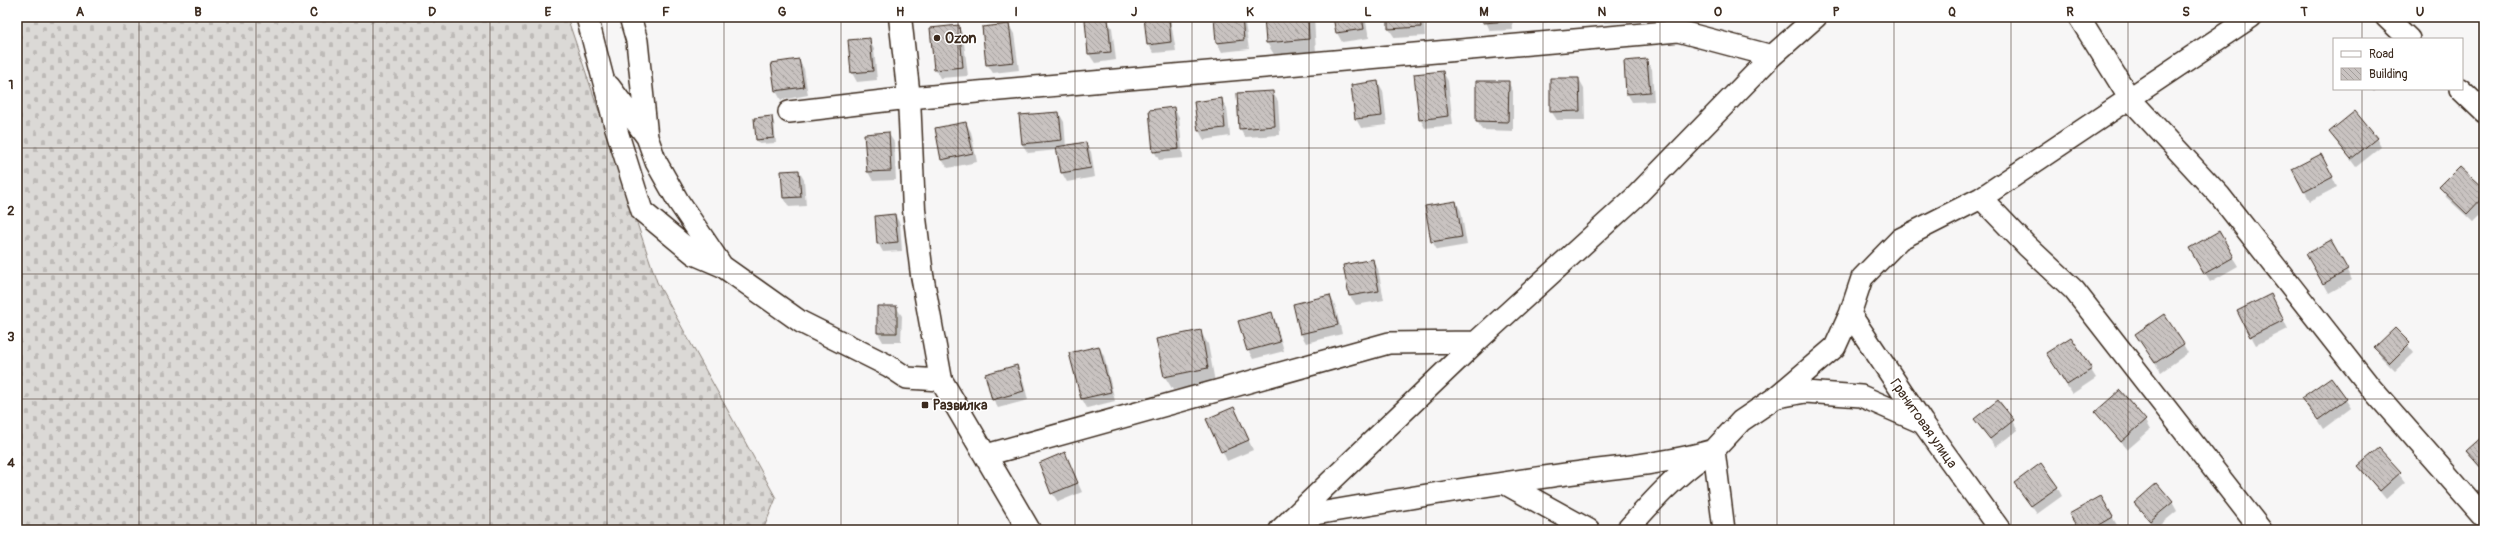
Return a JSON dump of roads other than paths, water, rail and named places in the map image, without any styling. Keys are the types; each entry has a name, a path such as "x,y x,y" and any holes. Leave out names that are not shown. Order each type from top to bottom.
{"street":[{"path":"587,17 615,125 642,211 694,254 722,266 801,322 889,366 907,378 941,380"},
{"path":"630,17 637,41 647,138 656,162 678,201 722,266"},
{"path":"900,17 909,98 914,210 922,275 941,380 986,455 1028,530"},
{"path":"1286,524 1476,342 1634,198 1772,56 1816,17"},
{"path":"2079,17 2130,99 2220,196 2371,388 2484,517"},
{"path":"1627,530 1659,494 1682,473 1714,450 1741,421 1775,398 1835,347 1850,314 1862,278 1900,239 1981,198 2250,17"},
{"path":"2386,17 2408,38"},
{"path":"789,112 909,98 1678,31 1772,56"},
{"path":"603,77 647,138"},
{"path":"2461,90 2484,112"},
{"path":"1981,198 2027,246 2074,290 2261,530"},
{"name":"Гранитовая улица","path":"1850,314 1923,423 2000,530"},
{"path":"986,455 1389,343 1476,342"},
{"path":"1775,398 1805,392 1861,396 1923,423"},
{"path":"1286,524 1504,483 1616,466 1666,462 1714,450"},
{"path":"1714,450 1724,530"},
{"path":"1504,483 1589,530"}],"place":[{"name":"Ozon","path":"937,38"},
{"name":"Развилка","path":"925,405"}]}
